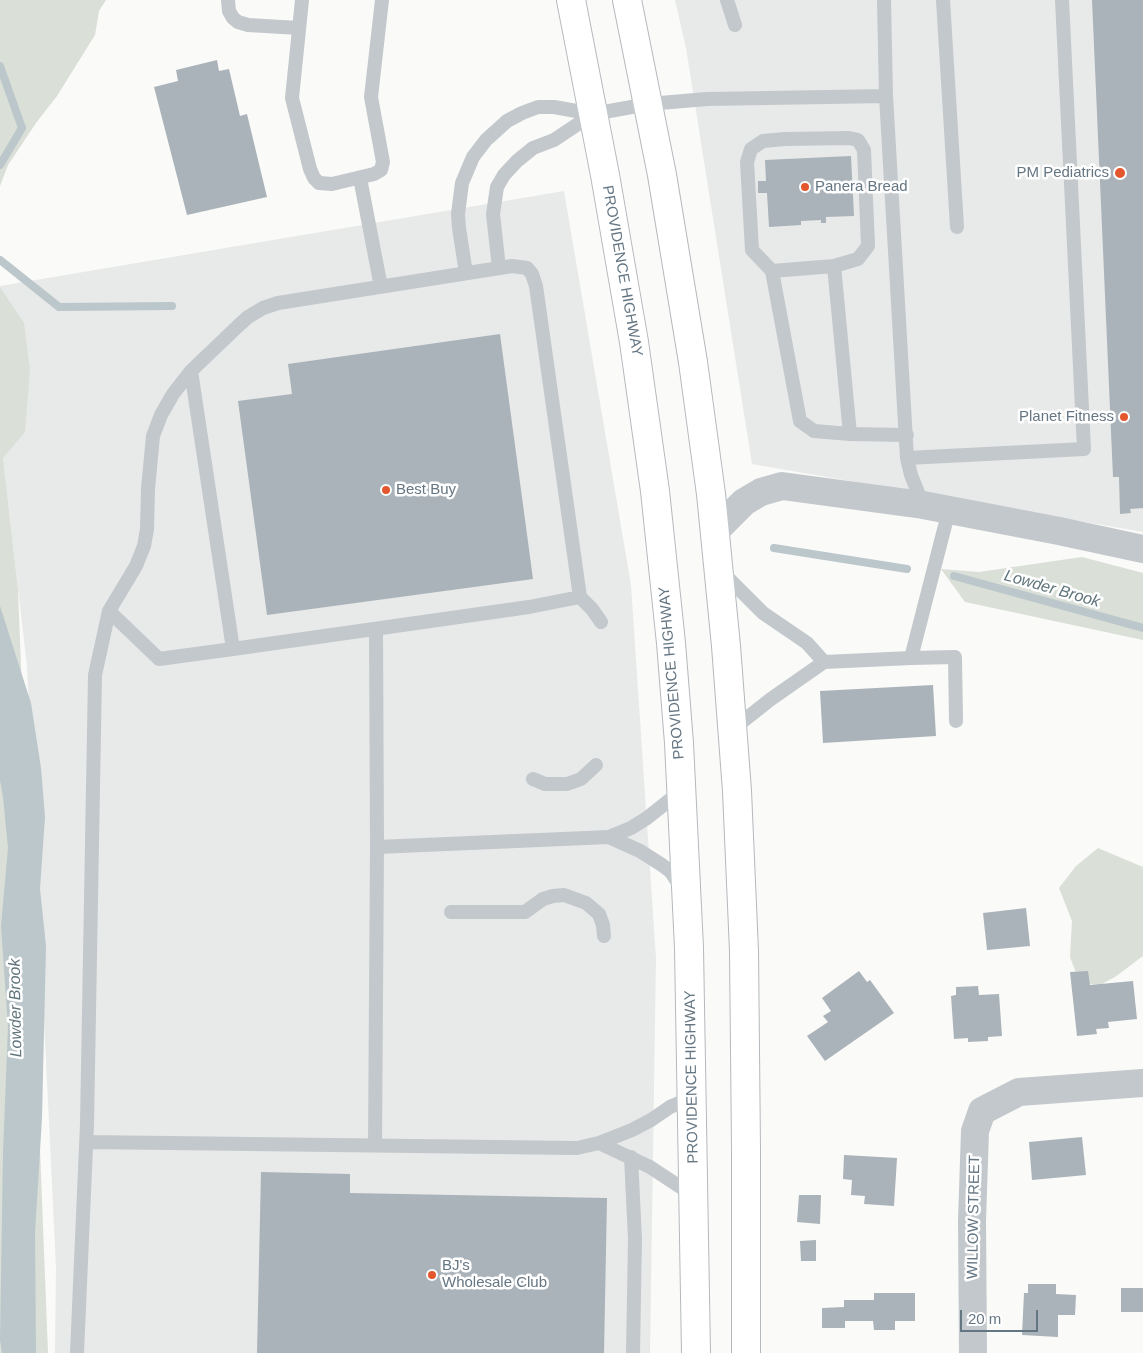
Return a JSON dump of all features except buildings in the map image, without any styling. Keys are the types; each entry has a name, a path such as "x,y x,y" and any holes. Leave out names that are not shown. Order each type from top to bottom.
{"highway":[{"name":"PROVIDENCE HIGHWAY","path":"571,0 594,114 629,308 655,492 672,651 687,896 693,1097 696,1353"},
{"path":"627,0 664,185 684,302 702,421 719,568 733,729 744,951 746,1353"}],"street":[{"path":"715,531 744,502 761,492 782,486 923,505 1143,550"},
{"name":"WILLOW STREET","path":"973,1353 972,1221 975,1131 982,1111 1019,1092 1143,1083"}],"lane":[{"path":"228,0 229,10 233,18 248,26 299,28"},
{"path":"302,0 292,98 310,169 319,183 324,184 360,178 381,170 383,162 370,97 382,0"},
{"path":"727,0 735,25"},
{"path":"884,0 886,96 908,458 911,476 923,505"},
{"path":"943,0 957,227"},
{"path":"908,458 1084,449 1062,0"},
{"path":"466,274 459,228 460,196 466,172 479,148 496,129 507,121 538,107 554,107 594,114 648,104 707,99 886,96"},
{"path":"499,268 493,214 497,187 504,175 533,148 554,140 594,114"},
{"path":"772,271 834,266 858,259 868,246 864,150 858,140 849,138 785,139 763,141 751,149 747,162 752,250 772,271 800,421 814,431 907,435"},
{"path":"360,178 381,287"},
{"path":"76,1353 87,1142 95,675 109,611 136,566 144,546 148,529 148,489 153,436 172,394 191,371 238,326 263,308 278,303 512,266 527,268 532,274 536,286 580,597 601,622"},
{"path":"834,266 850,434"},
{"path":"191,371 234,649"},
{"path":"911,658 949,510"},
{"path":"719,568 763,614 807,643 824,662"},
{"path":"109,611 159,659 529,607 580,597"},
{"path":"375,1145 376,629"},
{"path":"733,729 771,699 824,662 911,658 955,657 956,721"},
{"path":"533,780 545,784 567,784 581,779 596,765"},
{"path":"376,847 610,837 648,818 682,791"},
{"path":"610,837 640,851 662,865 670,872 687,896"},
{"path":"452,912 525,912 542,899 564,895 586,903 599,914 604,936"},
{"path":"87,1142 577,1148 600,1143 652,1120 670,1107 693,1097"},
{"path":"600,1143 650,1167 694,1196"},
{"path":"631,1157 635,1239 633,1353"}],"shaded area":[{"path":"0,0 106,0 99,11 95,35 57,96 8,165 0,186"},
{"path":"675,0 1143,0 1143,532 752,464 686,48"},
{"path":"564,191 631,585 656,958 650,1353 55,1353 56,1268 27,666 0,433 0,286"},
{"path":"0,287 24,323 30,370 25,432 3,458 18,589 48,1353 0,1353"},
{"path":"1082,557 1143,573 1143,640 965,602 941,569 979,572"},
{"path":"1098,848 1143,867 1143,956 1115,977 1100,985 1080,983 1070,957 1072,921 1059,888 1076,866"}],"water":[{"path":"0,606 31,703 41,768 45,817 40,889 46,946 42,1118 35,1233 36,1353 2,1353 0,1340 3,1153 8,1027 1,926 8,848 0,780"}],"waterway":[{"name":"Lowder Brook","path":"0,66 22,128 0,165"},
{"name":"Lowder Brook","path":"0,260 59,307 172,306"},
{"name":"Lowder Brook","path":"774,548 907,569"},
{"name":"Lowder Brook","path":"954,576 1143,628"}],"place":[{"name":"PM Pediatrics","path":"1120,173"},
{"name":"Panera Bread","path":"805,187"},
{"name":"Planet Fitness","path":"1124,417"},
{"name":"Best Buy","path":"386,490"},
{"name":"BJ's Wholesale Club","path":"432,1275"}]}
